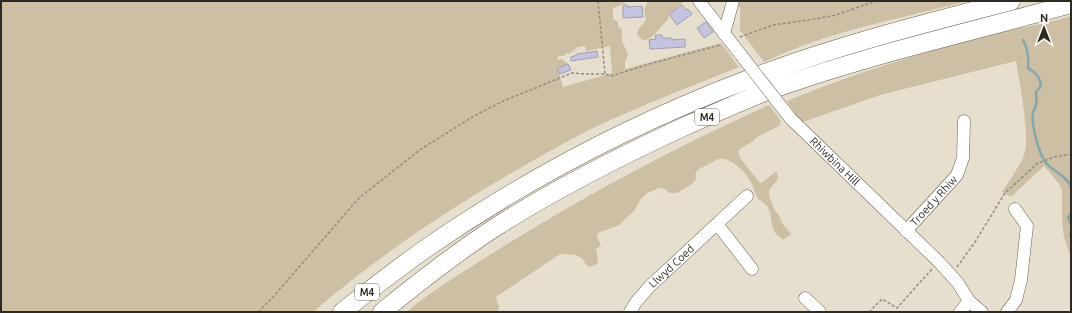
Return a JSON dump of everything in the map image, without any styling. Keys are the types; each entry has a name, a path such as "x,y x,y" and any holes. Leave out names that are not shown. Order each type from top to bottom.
{"highway":[{"name":"M4","path":"342,312 393,272 458,226 540,176 626,131 750,78 870,40 1011,1"},
{"name":"M4","path":"382,312 450,259 498,226 546,196 646,144 761,94 868,59 1071,4"},
{"name":"M4","path":"348,312 393,272"}],"street":[{"name":"Rhiwbina Hill","path":"699,1 791,119 939,262 951,275 969,301 982,312"},
{"path":"727,37 733,1"},
{"name":"Troed y Rhiw","path":"906,231 957,175 963,158 964,121"},
{"name":"Llwyd Coed","path":"630,312 636,302 650,286 747,196"},
{"path":"1007,312 1016,300 1021,280 1027,226 1015,210"},
{"path":"717,224 752,269"},
{"path":"960,312 969,301"}],"path":[{"path":"598,1 606,74"},
{"path":"258,312 273,297 359,198 421,149 474,116 501,102 572,73 606,74 611,76 652,63 723,44 727,37 773,25 836,15 876,1"},
{"path":"951,275 976,242 1005,193 1038,163 1054,157 1071,154"},
{"path":"869,312 882,299 897,308 939,262"}],"shaded area":[{"path":"1,1 628,1 613,8 613,19 617,21 619,28 622,29 622,41 628,54 625,62 625,69 721,43 739,67 591,129 527,164 471,197 390,251 313,312 1,312","holes":["585,46 586,51 610,46 612,73 563,87 558,69 568,64 562,59 557,60 558,56 564,56 566,53 569,54 578,47"]},
{"path":"648,1 685,1 669,14 668,20 654,35 645,40 641,39 637,34 638,30 646,20 644,10"},
{"path":"730,1 968,1 838,34 788,51 764,62 740,30 740,7 729,4"},
{"path":"1071,16 1071,259 1064,237 1062,222 1062,190 1044,166 1011,197 1002,192 1020,163 1026,147 1024,109 1016,61 880,95 800,123 787,101 861,73 937,49 988,35"},
{"path":"769,105 781,121 779,126 757,137 738,152 741,159 760,183 775,172 777,173 778,179 769,190 769,195 774,209 779,215 782,223 791,234 783,240 773,229 768,207 758,199 752,184 746,175 729,160 719,159 699,169 696,172 696,179 692,184 677,193 670,193 663,188 659,188 647,193 640,200 635,210 619,225 598,233 597,237 601,246 596,249 598,259 597,264 590,267 586,265 583,259 576,255 560,254 496,297 499,307 497,312 406,312 430,294 504,246 569,207 667,154"}],"building":[{"path":"623,5 627,5 627,7 642,6 643,17 623,18"},
{"path":"682,5 692,14 677,25 669,14"},
{"path":"706,22 713,32 704,38 697,28"},
{"path":"655,35 662,35 662,38 672,38 672,40 685,39 685,47 650,49 649,40 656,39"},
{"path":"597,51 598,57 571,61 571,57 577,54"},
{"path":"568,64 571,70 560,74 557,69"}],"waterway":[{"path":"1023,40 1028,54 1028,68 1040,80 1041,86 1036,92 1036,107 1033,112 1034,132 1041,154 1047,164 1067,180 1071,187"},
{"path":"1071,213 1068,218 1071,224"},
{"path":"1071,233 1071,237"}]}
